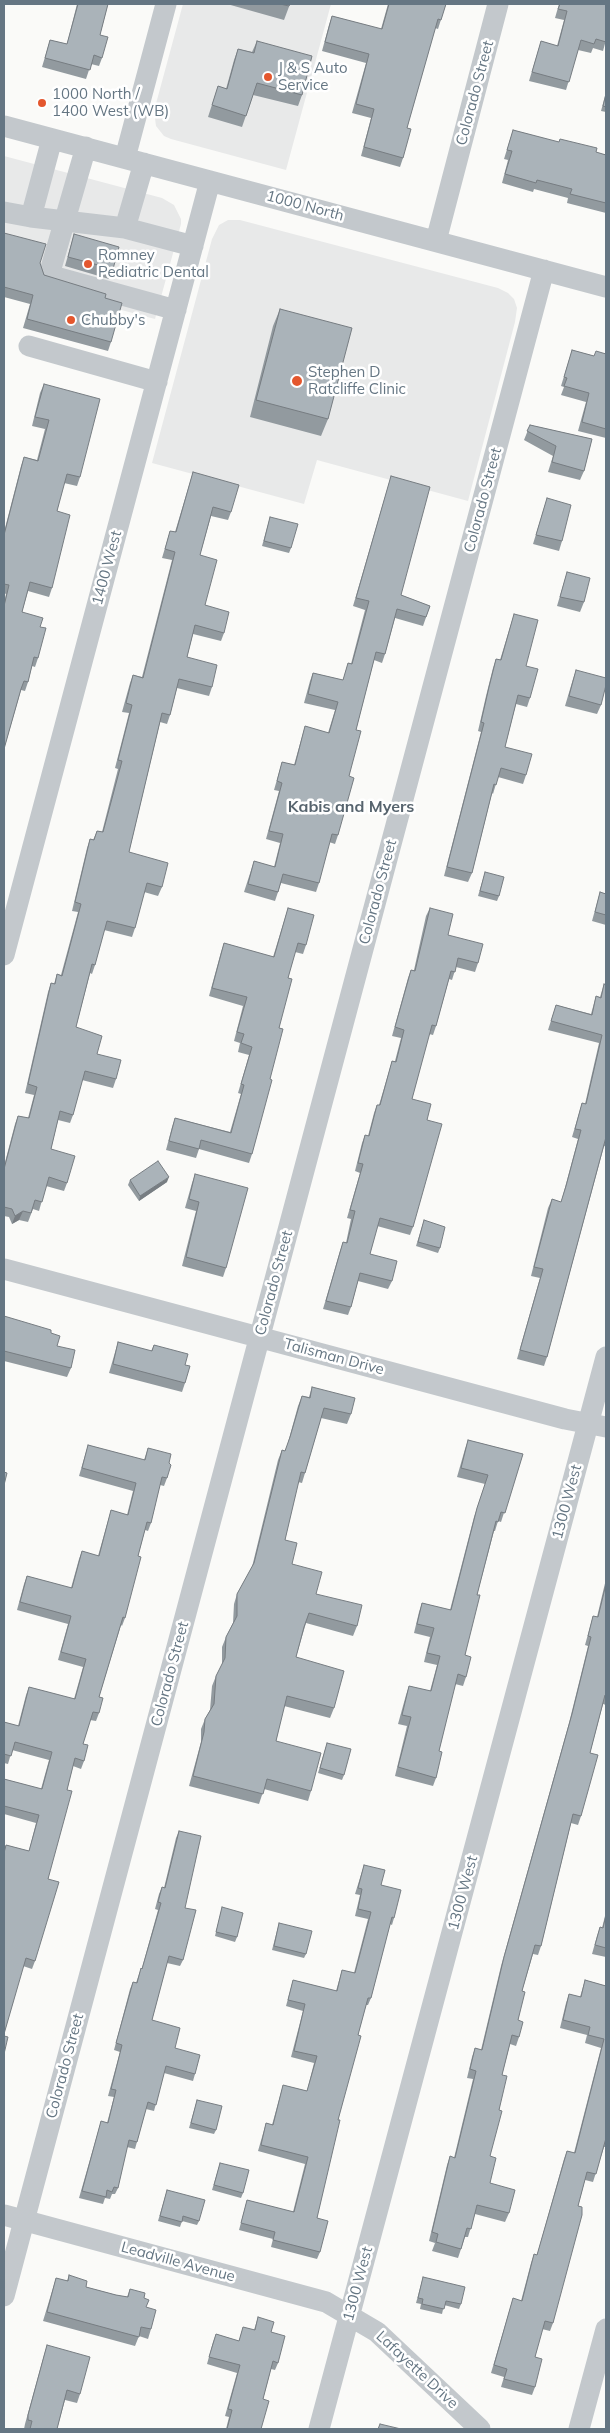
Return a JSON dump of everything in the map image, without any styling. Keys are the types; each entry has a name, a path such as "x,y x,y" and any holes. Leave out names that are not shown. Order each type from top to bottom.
{"street":[{"path":"125,228 134,160 166,4"},
{"name":"Colorado Street","path":"436,241 498,4"},
{"name":"1000 North","path":"4,126 606,287"},
{"path":"31,217 52,138"},
{"path":"86,148 49,275 176,310"},
{"name":"1400 West","path":"4,955 210,181"},
{"path":"4,212 125,228 193,246"},
{"name":"Colorado Street","path":"4,2296 14,2218 260,1337 544,270"},
{"path":"30,346 156,382"},
{"name":"Talisman Drive","path":"4,1269 597,1426"},
{"name":"1300 West","path":"319,2429 597,1426 606,1357"},
{"name":"Leadville Avenue","path":"14,2218 317,2299 351,2315"},
{"name":"Lafayette Drive","path":"351,2315 377,2332 480,2429"},
{"path":"580,2429 606,2329"}],"shaded area":[{"path":"183,4 331,4 286,170 171,139 164,136 156,126 154,111"},
{"path":"4,156 162,198 174,205 181,219 181,224 155,319 32,286 4,272"},
{"path":"228,220 240,220 498,288 508,293 514,299 517,308 515,322 468,501 317,460 304,504 152,463 212,239 219,225"}],"building":[{"path":"78,4 108,4 100,35 108,37 102,58 94,55 90,70 45,58 50,40 67,44"},
{"path":"389,4 446,4 441,20 438,19 407,128 411,129 403,158 364,147 374,109 356,104 369,54 325,42 332,16 382,29"},
{"path":"560,4 606,4 606,42 596,39 594,44 581,40 569,82 532,72 541,41 558,46 567,11 558,9"},
{"path":"257,41 312,56 302,95 257,83 246,116 212,105 218,86 227,89 238,49 254,53"},
{"path":"606,94 606,107 603,106"},
{"path":"513,130 559,142 560,139 597,148 596,152 606,155 606,203 570,194 572,189 537,180 536,183 505,174 512,151 507,150"},
{"path":"4,233 46,244 40,263 44,275 106,294 105,298 122,303 111,342 27,319 33,295 4,287"},
{"path":"74,234 119,247 113,269 68,257"},
{"name":"Stephen D Ratcliffe Clinic","path":"280,309 352,328 328,419 256,400"},
{"path":"572,350 594,356 596,351 606,354 606,429 582,422 589,393 564,386 567,378 564,377"},
{"path":"44,384 100,399 80,477 67,474 57,511 70,515 52,588 30,582 22,612 43,618 40,627 46,628 38,658 34,657 28,682 24,681 21,689 4,749 4,606 9,585 4,584 4,535 24,457 38,461 49,420 35,417"},
{"path":"530,425 592,439 584,471 552,462 556,446 527,431"},
{"path":"193,472 239,485 231,512 213,507 200,555 217,560 205,605 229,612 224,633 195,625 187,657 217,665 212,687 179,679 170,715 162,713 129,852 168,863 162,887 147,883 135,928 107,921 95,965 92,964 76,1027 102,1036 97,1054 121,1060 116,1079 85,1071 73,1115 60,1111 51,1149 75,1156 67,1183 49,1177 42,1202 35,1200 31,1213 23,1211 15,1216 12,1209 4,1207 4,1169 18,1116 29,1118 37,1087 28,1084 51,983 55,984 57,974 62,976 81,904 75,902 90,839 94,840 97,831 103,832 122,761 118,760 132,705 126,703 133,675 143,678 175,552 165,549 170,531 176,532"},
{"path":"391,476 430,487 401,595 430,606 426,617 397,609 385,654 376,652 356,730 361,731 349,776 354,778 338,835 332,834 319,883 283,874 278,892 248,884 254,861 275,867 283,834 269,831 282,783 277,781 282,762 295,765 305,726 329,733 338,702 308,694 313,673 343,680 348,663 352,664 369,601 356,598"},
{"path":"547,498 571,505 562,541 536,535"},
{"path":"270,517 298,524 291,548 264,541"},
{"path":"567,572 590,578 584,602 560,597"},
{"path":"514,614 538,620 526,666 538,669 530,698 518,695 505,747 532,754 526,775 501,768 496,785 494,784 472,873 447,867 484,723 481,722 496,659 501,660"},
{"path":"576,670 606,678 601,705 569,696"},
{"path":"485,872 504,877 499,896 480,891"},
{"path":"600,892 606,894 606,915 595,912"},
{"path":"288,908 314,915 306,945 298,943 288,978 292,979 279,1028 283,1029 270,1079 272,1080 252,1154 201,1140 199,1149 169,1141 175,1118 231,1133 244,1085 241,1084 252,1047 241,1043 244,1034 237,1032 247,997 212,988 224,943 274,957"},
{"path":"430,908 453,914 448,935 483,944 478,963 458,958 455,972 451,971 436,1026 432,1025 412,1099 431,1104 427,1120 442,1124 413,1227 380,1218 370,1254 397,1261 392,1281 360,1273 351,1307 326,1301 343,1242 347,1243 355,1211 350,1210 363,1164 358,1163 365,1135 369,1136 392,1061 396,1062 404,1030 395,1027 411,970 415,971"},
{"path":"604,984 606,985 606,1137 547,1357 520,1350 543,1269 534,1267 552,1199 561,1202 566,1186 581,1130 575,1129 582,1103 586,1104 602,1035 551,1021 556,1005 592,1015 596,996 601,998"},
{"path":"158,1161 169,1177 140,1196 130,1180"},
{"path":"195,1174 248,1188 226,1268 186,1257 199,1202 189,1199"},
{"path":"424,1220 445,1227 440,1248 418,1242"},
{"path":"4,1316 51,1330 51,1333 60,1336 57,1346 75,1350 71,1368 4,1351"},
{"path":"118,1342 152,1351 154,1345 188,1354 185,1365 190,1366 185,1383 113,1364"},
{"path":"312,1387 355,1398 351,1414 324,1408 305,1473 301,1472 285,1540 297,1543 292,1564 322,1572 316,1594 362,1605 357,1626 309,1613 296,1657 344,1671 334,1708 287,1696 276,1741 321,1753 311,1791 267,1779 263,1794 193,1776 204,1732 205,1719 214,1704 216,1676 225,1658 226,1637 237,1616 237,1594 254,1563 282,1450 285,1451 302,1396 310,1398"},
{"path":"468,1440 523,1454 505,1513 501,1512 498,1522 496,1521 477,1595 480,1595 465,1655 471,1657 466,1677 458,1674 439,1751 442,1752 436,1778 398,1767 411,1717 402,1715 409,1686 431,1691 440,1656 427,1653 434,1628 417,1624 422,1603 451,1610 477,1508 488,1475 461,1468"},
{"path":"88,1445 145,1460 148,1448 171,1454 169,1463 171,1465 167,1478 162,1477 151,1523 147,1522 138,1556 141,1557 125,1618 123,1617 99,1697 103,1698 99,1713 93,1712 83,1744 88,1745 84,1761 75,1758 67,1790 72,1791 48,1879 59,1882 35,1961 26,1958 4,2034 4,1853 6,1845 29,1851 39,1815 4,1806 4,1779 42,1789 52,1752 15,1742 11,1756 4,1754 4,1722 19,1726 29,1687 75,1699 86,1659 61,1652 71,1616 20,1602 27,1576 72,1588 82,1551 99,1556 111,1510 128,1515 136,1483 82,1468"},
{"path":"4,1472 7,1473 4,1485"},
{"path":"606,1584 606,1696 590,1753 598,1755 581,1816 573,1814 541,1946 535,1945 522,1991 525,1992 518,2020 523,2022 519,2037 512,2035 502,2075 507,2076 499,2110 502,2111 490,2156 496,2158 490,2183 515,2190 509,2213 477,2205 471,2229 467,2228 461,2249 436,2242 438,2234 432,2232 450,2156 455,2158 476,2071 470,2069 475,2048 482,2050 504,1957 572,1714 591,1637 588,1636 593,1616 598,1617"},
{"path":"327,1743 351,1749 344,1775 320,1768"},
{"path":"179,1831 201,1836 185,1908 196,1910 183,1960 169,1956 152,2020 180,2028 175,2048 200,2055 195,2074 166,2066 156,2105 148,2102 137,2142 129,2140 118,2188 114,2187 112,2192 107,2190 106,2197 82,2191 101,2121 108,2123 116,2090 111,2089 122,2045 116,2043 133,1982 137,1983 142,1969 161,1903 158,1902 162,1887 165,1888"},
{"path":"364,1865 385,1870 381,1885 401,1890 371,1998 368,1998 358,2035 361,2036 338,2120 340,2120 317,2218 328,2221 320,2252 273,2240 275,2232 241,2223 247,2200 294,2212 308,2157 261,2145 266,2123 273,2125 283,2085 307,2091 317,2056 294,2051 305,2004 288,2000 293,1980 337,1991 342,1970 355,1973 371,1912 358,1909 362,1889 358,1888"},
{"path":"222,1907 243,1913 237,1937 216,1932"},
{"path":"606,1915 606,1948 595,1945 600,1927 603,1928"},
{"path":"279,1923 312,1931 306,1954 274,1946"},
{"path":"585,1980 606,1986 606,2138 596,2174 587,2172 578,2206 582,2207 582,2215 553,2323 545,2321 535,2357 542,2359 535,2387 504,2379 507,2369 494,2365 513,2298 522,2301 534,2254 537,2255 567,2151 575,2153 604,2039 588,2035 590,2027 563,2020 569,1994 581,1997"},
{"path":"4,2036 8,2037 4,2054"},
{"path":"197,2100 222,2106 216,2130 191,2123"},
{"path":"220,2163 249,2170 243,2193 214,2185"},
{"path":"167,2190 205,2200 199,2221 183,2216 182,2222 160,2216"},
{"path":"69,2275 87,2281 86,2287 116,2295 128,2297 130,2289 145,2293 144,2298 149,2300 146,2307 156,2310 151,2329 141,2327 139,2337 47,2312 56,2278 68,2281"},
{"path":"423,2277 465,2287 461,2304 446,2301 444,2309 422,2304 423,2299 418,2298"},
{"path":"258,2317 274,2322 271,2332 285,2336 278,2363 273,2361 263,2399 269,2401 261,2429 227,2429 232,2410 228,2409 240,2365 209,2357 216,2334 239,2341 243,2327 255,2330"},
{"path":"47,2345 90,2357 80,2394 67,2390 57,2429 30,2429 32,2421 28,2420 28,2415"},
{"path":"380,2424 401,2429 378,2429"}],"place":[{"name":"J & S Auto Service","path":"268,77"},
{"name":"1000 North / 1400 West (WB)","path":"42,103"},
{"name":"Romney Pediatric Dental","path":"88,264"},
{"name":"Chubby's","path":"71,320"},
{"name":"Stephen D Ratcliffe Clinic","path":"297,381"}],"district":[{"name":"Kabis and Myers","path":"351,807"}]}
